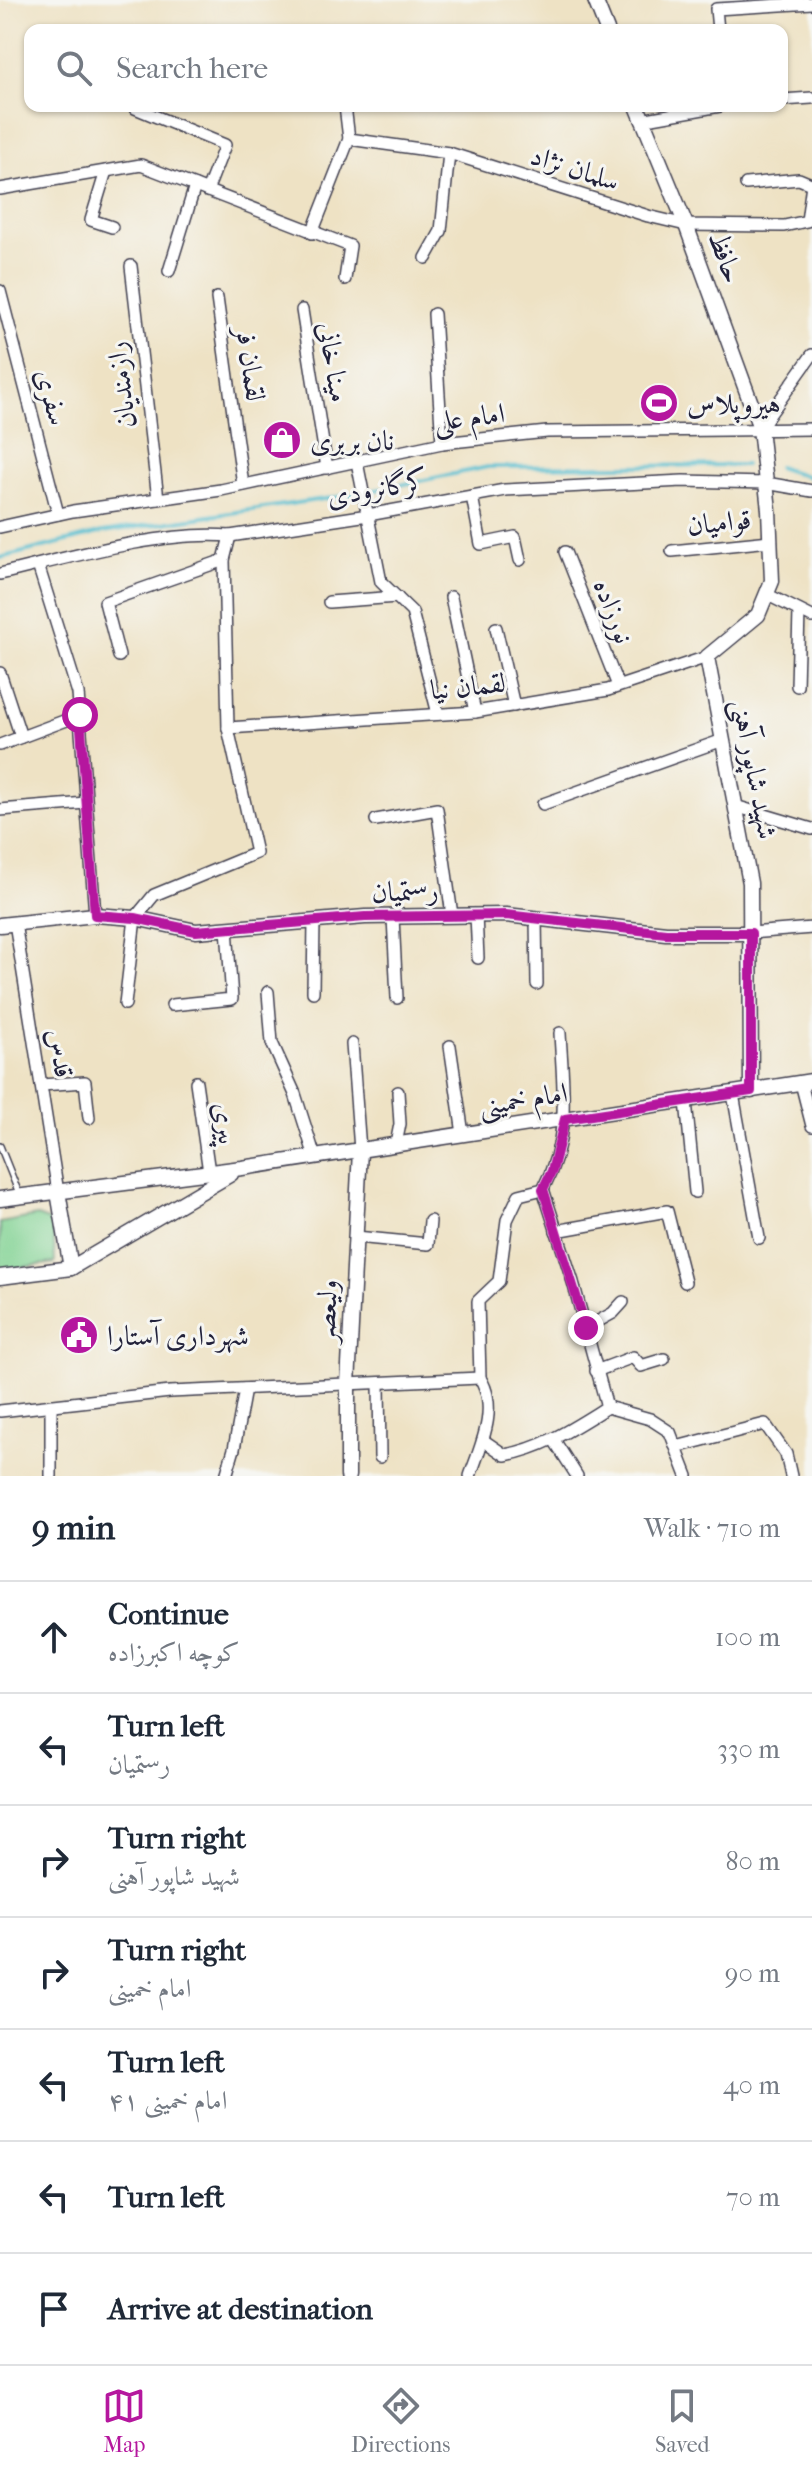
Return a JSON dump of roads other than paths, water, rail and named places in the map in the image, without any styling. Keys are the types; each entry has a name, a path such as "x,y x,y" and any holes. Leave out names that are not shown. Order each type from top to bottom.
{"street":[{"path":"595,0 605,24"},
{"path":"716,5 812,3"},
{"path":"788,100 812,98"},
{"path":"145,112 225,145 207,191"},
{"path":"312,233 349,139 346,112"},
{"name":"حافظ","path":"639,113 686,225 760,428 766,483"},
{"name":"سلمان نژاد","path":"349,139 449,153 648,216 686,225 810,226"},
{"path":"426,258 441,231 449,153"},
{"path":"0,189 141,165 350,246 345,279"},
{"path":"106,171 91,220 112,227"},
{"path":"746,184 799,179 811,184 810,226"},
{"path":"169,271 195,186"},
{"name":"رازمندیان","path":"131,266 158,499"},
{"name":"سفری","path":"0,291 58,514"},
{"name":"لقمان فر","path":"217,298 243,485"},
{"name":"مینا خانی","path":"302,310 327,468"},
{"path":"434,314 442,443"},
{"path":"760,428 811,359"},
{"name":"امام علی","path":"0,527 58,514 243,485 442,443 547,432 812,429"},
{"path":"357,462 381,582 412,612 438,714"},
{"name":"کرگانرودی","path":"0,574 155,541 213,534 230,536 505,490 668,482 766,483 812,491"},
{"path":"707,657 758,615 772,581 766,483"},
{"path":"472,496 481,544 515,537 520,560"},
{"path":"125,1004 135,918 154,895 256,853 228,728 224,560 230,536"},
{"name":"قوامیان","path":"672,551 770,541"},
{"name":"نورزاده","path":"565,552 618,686"},
{"path":"119,656 105,602 224,560"},
{"path":"38,565 78,693 95,915"},
{"path":"766,594 812,617"},
{"path":"329,602 397,597"},
{"path":"451,597 475,712"},
{"path":"797,686 799,611"},
{"path":"496,628 514,706"},
{"name":"لقمان نیا","path":"228,728 475,712 618,686 707,657"},
{"name":"شهید شاپور آهنی","path":"707,657 750,883 751,1091"},
{"path":"0,673 21,737"},
{"path":"0,745 80,715"},
{"path":"543,804 723,740"},
{"path":"0,810 86,803"},
{"path":"735,806 812,829"},
{"path":"376,820 437,809 452,915"},
{"name":"رستمیان","path":"8,924 95,915 135,918 196,931 314,921 476,915 536,918 666,933 751,933 812,928"},
{"path":"476,915 478,958"},
{"path":"393,917 397,998"},
{"path":"536,918 537,984"},
{"path":"313,992 314,921"},
{"name":"قدس","path":"8,924 41,1085 58,1192"},
{"path":"172,1005 232,999 227,928"},
{"path":"268,992 272,1043 295,1094 315,1157"},
{"path":"560,1033 565,1119 552,1171 543,1189 607,1407"},
{"path":"352,1044 360,1150"},
{"path":"450,1046 463,1134"},
{"path":"41,1085 85,1082 89,1118"},
{"name":"پیری","path":"196,1082 209,1172"},
{"path":"806,1082 812,1126"},
{"name":"امام خمینی","path":"0,1199 242,1168 806,1082"},
{"path":"396,1144 400,1124 398,1092"},
{"path":"733,1094 759,1238"},
{"path":"686,1101 695,1192"},
{"name":"ولیعصر","path":"348,1476 348,1385 360,1150"},
{"name":"امام خمینی","path":"0,1277 71,1268 242,1168"},
{"path":"470,1476 488,1423 487,1389 480,1378 478,1301 499,1281 507,1220 519,1195 543,1189"},
{"path":"58,1192 71,1268"},
{"path":"556,1231 667,1211 685,1282"},
{"path":"356,1237 428,1244 430,1221"},
{"path":"586,1328 613,1313 623,1302"},
{"path":"596,1371 633,1357 641,1366 664,1359"},
{"path":"0,1411 170,1392 480,1378"},
{"path":"379,1383 380,1457"},
{"path":"226,1476 245,1389"},
{"path":"51,1405 51,1476"},
{"path":"483,1440 505,1455 531,1450 554,1440 607,1407 650,1419 670,1432 687,1476"},
{"path":"676,1447 765,1424 786,1454 791,1476"},
{"path":"554,1440 577,1476"}],"lane":[{"path":"0,1146 21,1197"}],"waterway":[{"path":"0,558 103,532 351,495 488,467 745,465"},
{"path":"778,467 812,478"}],"place":[{"name":"هیروپلاس","path":"659,403"},
{"name":"نان بربری","path":"282,440"},
{"name":"شهرداری آستارا","path":"79,1335"}]}
